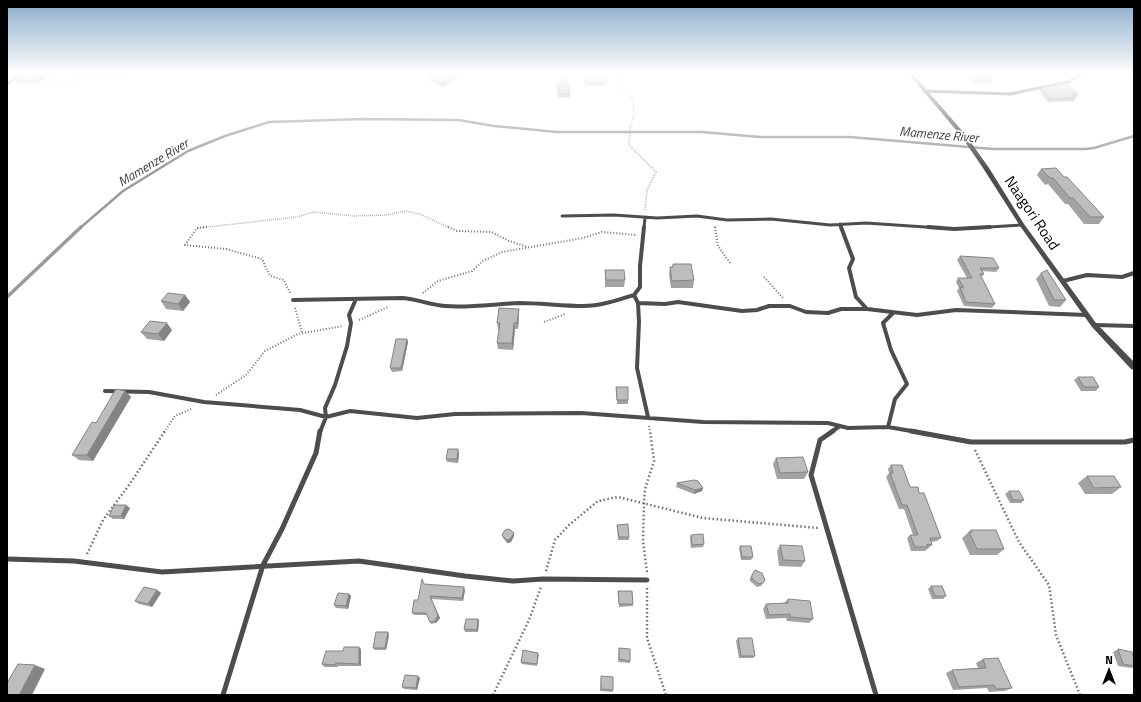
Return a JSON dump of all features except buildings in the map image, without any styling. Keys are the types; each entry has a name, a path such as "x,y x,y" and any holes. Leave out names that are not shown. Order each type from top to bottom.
{"street":[{"name":"Naagori Road","path":"937,106 963,135 1022,225 1094,325 1134,367"},
{"path":"562,216 696,216 840,224 866,223 906,225 954,229 1022,225"},
{"path":"293,300 413,299 422,303 446,306 502,305 518,303 584,306 634,296 640,287 640,266 645,217"},
{"path":"840,224 853,259 849,268 856,297 867,309"},
{"path":"1063,281 1087,275 1122,277 1134,273"},
{"path":"634,296 638,304 639,330 637,368 648,417"},
{"path":"223,695 263,565 282,529 316,453 321,427 326,417 325,408 335,384 347,346 350,315 356,299"},
{"path":"638,304 665,304 678,302 742,311 757,310 769,306 790,306 806,312 828,313 841,309 867,309 917,315 962,310 1087,315"},
{"path":"888,427 895,399 907,384 891,350 883,323 893,313"},
{"path":"1094,325 1134,326"},
{"path":"105,391 149,392 204,402 300,410 326,417 350,411 416,418 455,414 581,413 703,422 828,423 848,428 888,427 971,442 1125,442 1134,440"},
{"path":"840,426 820,440 811,475 828,528 876,695"},
{"path":"7,559 83,562 162,572 263,565 359,561 465,576 513,581 543,579 647,580"}],"path":[{"path":"632,106 634,116 630,128 629,145 637,154 650,163 656,172 648,183 645,198 645,217"},
{"path":"302,333 293,300 284,280 270,276 262,259 226,249 186,245 197,228 297,217 313,212 354,216 387,215 405,211 420,214 457,231 492,232 509,241 529,247"},
{"path":"715,218 714,232 718,246 730,263"},
{"path":"413,299 424,293 438,281 472,271 483,261 502,252 583,238 603,230 643,236"},
{"path":"764,277 790,306"},
{"path":"83,562 103,520 129,485 175,416 204,402 246,375 265,351 302,333 350,323 390,306"},
{"path":"648,417 654,461 646,489 644,503 643,541 647,580 647,638 666,695"},
{"path":"971,442 1019,542 1049,585 1056,635 1080,695"},
{"path":"493,695 529,620 555,540 569,525 598,501 618,497 703,518 828,528"}],"waterway":[{"name":"Mamenze River","path":"80,228 123,191 188,151 225,136 269,122 363,119 459,120 494,126 557,132 702,132 760,137 850,137 993,149 1085,149 1094,148 1134,136"},
{"name":"Mamenze River","path":"7,297 81,227"}]}
